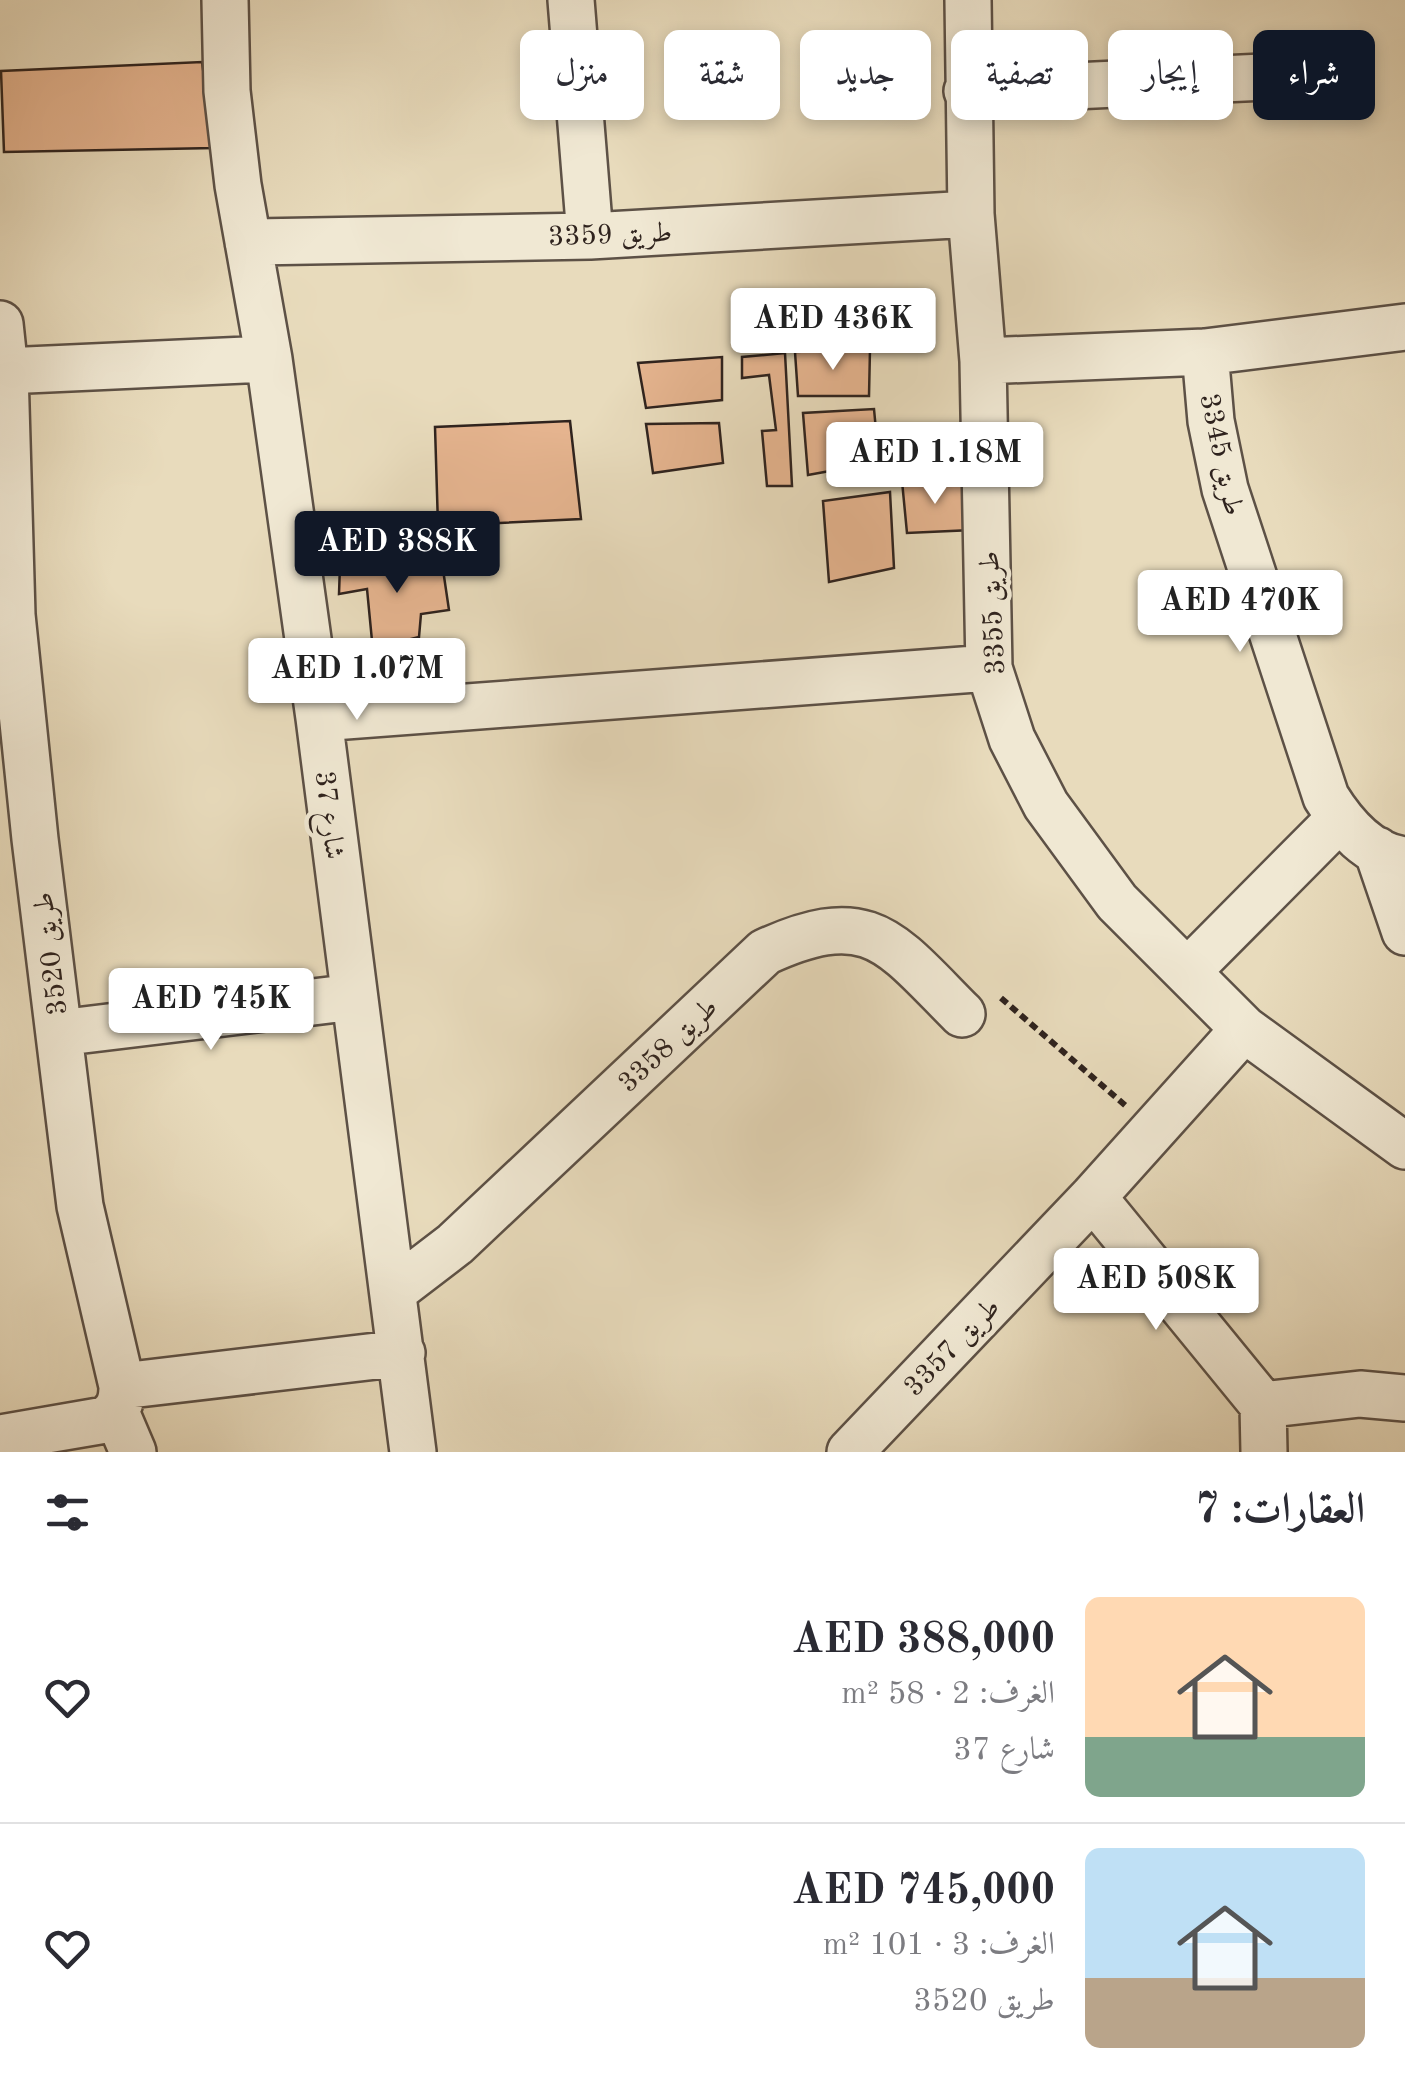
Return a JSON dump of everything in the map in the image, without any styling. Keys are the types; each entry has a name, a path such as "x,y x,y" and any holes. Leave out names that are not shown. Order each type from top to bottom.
{"street":[{"name":"شارع 37","path":"224,0 227,91 319,718 413,1452"},
{"path":"571,0 590,236"},
{"name":"طريق 3355","path":"968,0 968,30"},
{"path":"1088,85 1253,78"},
{"name":"طريق 3355","path":"969,120 971,214 983,361 989,668 1012,739 1046,805 1117,902 1244,1029 1405,1146"},
{"name":"طريق 3359","path":"248,242 590,236 971,214"},
{"name":"طريق 3520","path":"0,324 5,370 6,629 18,836 59,1033 80,1206 124,1417"},
{"name":"طريق 3345","path":"983,361 1205,352 1405,327"},
{"name":"طريق 3345","path":"1205,352 1211,422 1225,489 1326,798 1339,819 1391,855"},
{"path":"5,370 269,359"},
{"path":"319,718 989,668"},
{"path":"1187,972 1339,819"},
{"path":"1391,855 1405,932"},
{"name":"طريق 3358","path":"395,1290 455,1244 765,952 808,933 852,930 891,943 981,1006"},
{"path":"59,1033 354,998"},
{"name":"طريق 3357","path":"850,1452 1094,1197 1244,1029"},
{"path":"1094,1197 1264,1405 1264,1452"},
{"path":"0,1438 124,1417 402,1353"},
{"path":"1405,1359 1405,1390"},
{"path":"1264,1405 1360,1394 1405,1398"}],"path":[{"path":"981,1006 1153,1129"}],"building":[{"path":"202,62 214,148 4,152 1,71"},
{"path":"870,349 869,396 798,396 795,352"},
{"path":"785,353 792,486 767,486 762,431 776,430 769,375 742,378 742,357"},
{"path":"722,357 722,400 646,408 638,363"},
{"path":"874,409 879,462 808,475 803,413"},
{"path":"570,421 581,519 438,526 435,427"},
{"path":"719,423 723,463 653,473 646,424"},
{"path":"902,481 961,481 972,530 907,533"},
{"path":"890,492 894,568 829,582 823,501"},
{"path":"441,556 449,610 421,614 419,637 403,641 401,652 373,651 367,589 339,594 340,565"}]}
